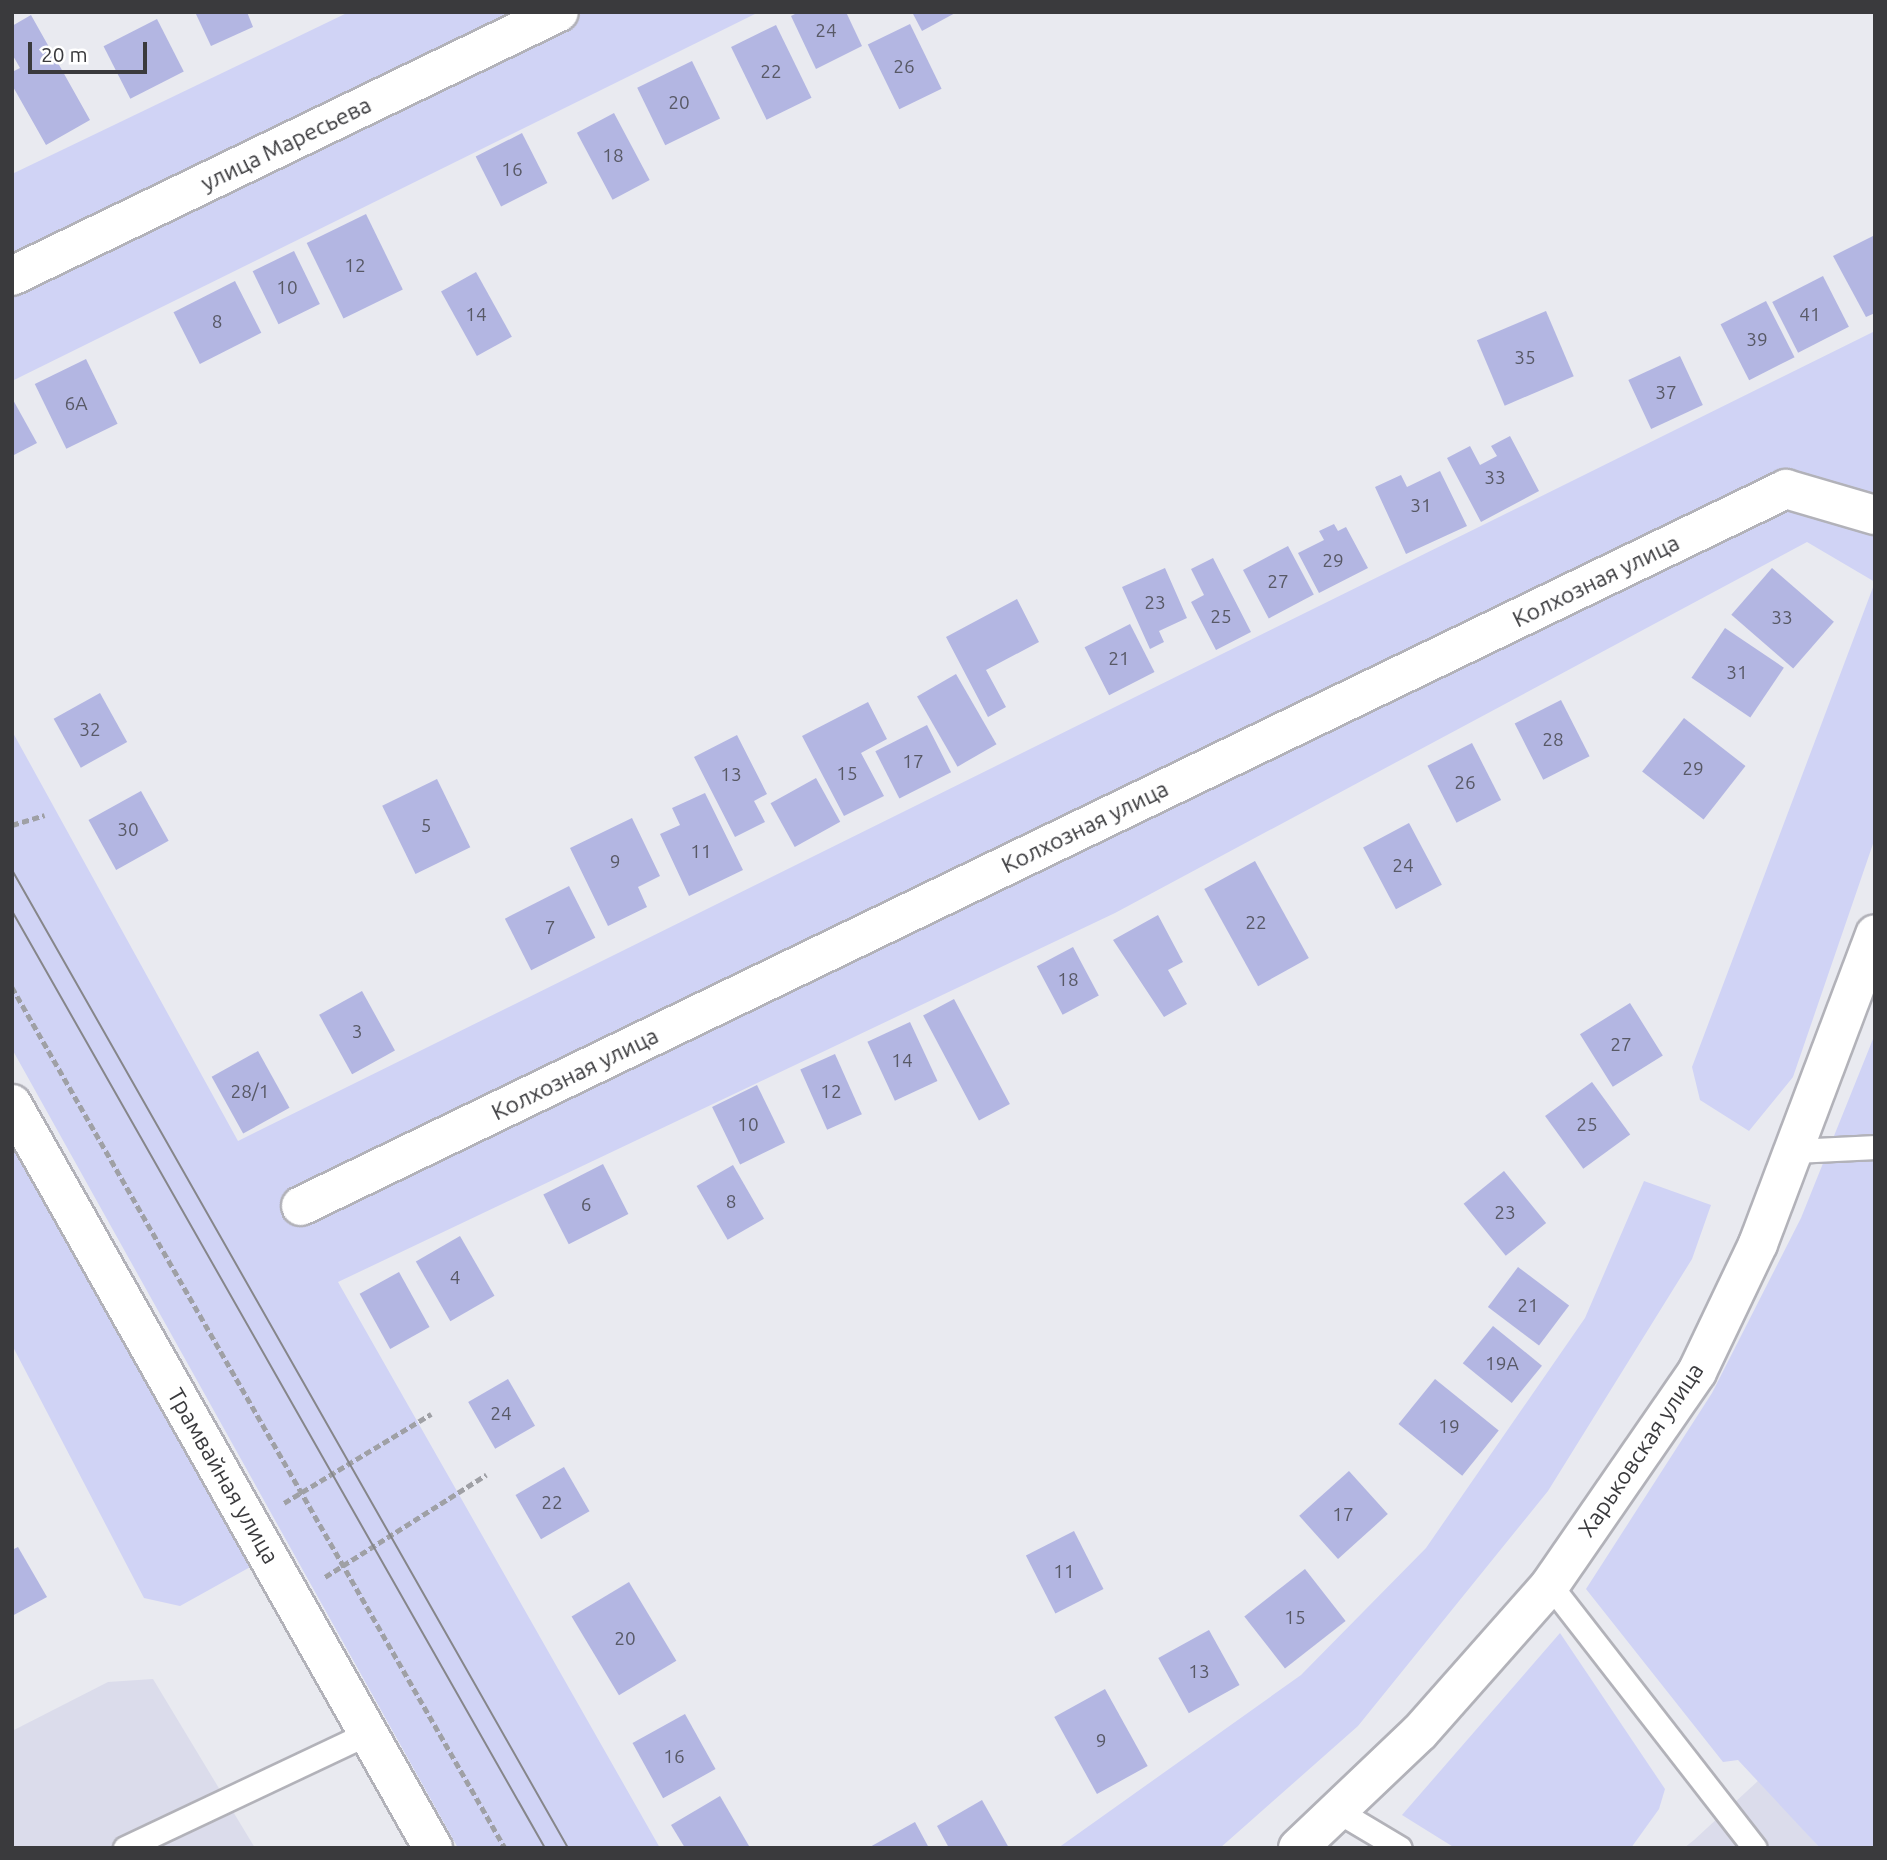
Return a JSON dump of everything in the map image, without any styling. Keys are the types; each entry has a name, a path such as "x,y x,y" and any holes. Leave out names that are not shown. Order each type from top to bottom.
{"street":[{"name":"улица Маресьева","path":"12,276 559,12"},
{"name":"Колхозная улица","path":"301,1206 1786,489 1875,515"},
{"name":"Харьковская улица","path":"1298,1848 1420,1731 1549,1585 1697,1372 1796,1151 1875,934"},
{"name":"Трамвайная улица","path":"12,1104 433,1848"}],"lane":[{"path":"1796,1151 1875,1147"},
{"path":"1549,1585 1745,1844"},
{"path":"125,1848 368,1733"},
{"path":"1336,1811 1400,1848"}],"path":[{"path":"12,825 44,815"},
{"path":"12,987 505,1848"},
{"path":"250,1524 431,1414"},
{"path":"292,1599 486,1475"}],"shaded area":[{"path":"349,12 759,12 12,381 12,174"},
{"path":"1875,331 1875,582 1807,542 1115,913 338,1282 660,1848 458,1848 12,1049 12,731 238,1141"},
{"path":"1875,582 1875,838 1793,1077 1749,1131 1700,1100 1692,1067"},
{"path":"1875,1034 1875,1848 1820,1848 1738,1760 1723,1762 1586,1589 1712,1393 1801,1218"},
{"path":"12,1141 252,1566 180,1606 144,1598 12,1345"},
{"path":"1644,1181 1711,1205 1692,1259 1548,1491 1358,1726 1220,1848 1058,1848 1301,1675 1426,1548 1585,1318"},
{"path":"1560,1633 1665,1789 1659,1809 1631,1848 1455,1848 1402,1815"},
{"path":"153,1679 255,1848 12,1848 12,1731 108,1682"},
{"path":"1759,1780 1820,1848 1684,1848 1694,1840"}],"building":[{"path":"195,12 247,12 253,27 211,46"},
{"path":"799,12 846,12 862,46 816,69 791,16"},
{"path":"912,12 957,12 922,31"},
{"path":"31,15 90,120 46,145 12,85 12,72 20,68 12,54 12,26"},
{"path":"157,19 184,72 130,99 104,46"},
{"path":"910,24 942,89 899,109 868,45"},
{"path":"776,25 812,98 767,120 731,47"},
{"path":"692,61 720,119 665,145 637,88"},
{"path":"614,113 650,180 613,200 577,133"},
{"path":"522,133 547,183 501,207 476,157"},
{"path":"366,214 403,289 344,318 307,243"},
{"path":"1875,235 1875,313 1866,317 1833,256"},
{"path":"294,251 320,304 279,324 253,271"},
{"path":"476,272 512,337 477,356 441,291"},
{"path":"1823,276 1849,327 1798,353 1772,302"},
{"path":"235,281 261,333 200,364 174,312"},
{"path":"1766,301 1795,357 1749,380 1721,324"},
{"path":"1546,311 1574,376 1505,406 1477,340"},
{"path":"1680,356 1703,405 1651,429 1628,380"},
{"path":"86,359 118,424 66,449 35,384"},
{"path":"12,398 37,443 12,456"},
{"path":"1510,436 1539,491 1481,522 1447,458 1470,446 1480,465 1497,456 1491,446"},
{"path":"1440,471 1467,526 1406,554 1375,487 1401,475 1407,487"},
{"path":"1334,524 1338,531 1346,527 1368,568 1319,593 1298,553 1324,540 1319,531"},
{"path":"1288,546 1314,595 1269,619 1243,570"},
{"path":"1213,558 1251,632 1216,650 1191,602 1204,595 1191,569"},
{"path":"1165,568 1187,618 1159,631 1164,642 1150,649 1122,587"},
{"path":"1772,568 1834,622 1793,669 1731,615"},
{"path":"1017,599 1039,642 986,670 1006,707 988,717 946,637"},
{"path":"1130,624 1155,672 1109,695 1085,647"},
{"path":"1725,628 1784,668 1750,717 1691,678"},
{"path":"956,674 996,744 958,767 917,696"},
{"path":"100,693 127,742 81,768 54,719"},
{"path":"1561,700 1590,756 1543,780 1515,724"},
{"path":"868,702 887,739 861,753 884,796 844,816 802,736"},
{"path":"1684,718 1745,766 1704,820 1642,772"},
{"path":"927,725 951,772 899,799 875,751"},
{"path":"737,735 767,794 754,801 765,822 735,837 694,757"},
{"path":"1472,743 1501,800 1457,823 1427,766"},
{"path":"816,778 840,822 795,847 771,803"},
{"path":"437,779 470,847 415,874 382,806"},
{"path":"141,791 169,841 116,870 89,820"},
{"path":"705,793 743,870 689,896 660,834 680,825 672,808"},
{"path":"632,818 660,876 638,887 647,907 608,926 570,848"},
{"path":"1409,823 1442,885 1396,909 1363,847"},
{"path":"1255,861 1309,958 1258,986 1204,889"},
{"path":"569,886 595,938 531,970 505,919"},
{"path":"1158,915 1183,962 1168,970 1187,1004 1164,1017 1113,940"},
{"path":"1073,947 1099,996 1063,1015 1037,966"},
{"path":"362,991 395,1050 352,1074 319,1015"},
{"path":"954,999 1010,1104 979,1121 923,1015"},
{"path":"1630,1003 1663,1056 1613,1087 1580,1034"},
{"path":"910,1022 937,1081 895,1101 867,1042"},
{"path":"258,1051 290,1108 243,1134 212,1077"},
{"path":"835,1054 862,1114 827,1130 800,1069"},
{"path":"1592,1082 1630,1135 1583,1169 1545,1116"},
{"path":"757,1085 785,1143 740,1164 712,1107"},
{"path":"603,1164 628,1214 569,1244 543,1194"},
{"path":"733,1165 764,1219 728,1240 697,1186"},
{"path":"1504,1171 1546,1223 1506,1256 1464,1204"},
{"path":"460,1236 494,1296 450,1321 416,1262"},
{"path":"1518,1267 1569,1306 1539,1345 1488,1307"},
{"path":"399,1272 430,1327 390,1349 360,1294"},
{"path":"1493,1326 1542,1366 1512,1403 1463,1363"},
{"path":"508,1379 535,1426 495,1449 468,1402"},
{"path":"1435,1379 1499,1431 1462,1476 1398,1424"},
{"path":"564,1467 590,1511 541,1539 516,1495"},
{"path":"1349,1471 1388,1514 1338,1559 1299,1516"},
{"path":"1074,1531 1104,1589 1055,1613 1026,1556"},
{"path":"18,1547 47,1597 12,1616 12,1550"},
{"path":"1305,1569 1346,1621 1285,1668 1244,1616"},
{"path":"629,1582 676,1661 619,1695 572,1617"},
{"path":"1209,1630 1240,1685 1189,1713 1158,1658"},
{"path":"1105,1689 1148,1766 1097,1794 1054,1717"},
{"path":"685,1714 716,1769 663,1798 633,1743"},
{"path":"720,1796 749,1846 685,1848 671,1825"},
{"path":"982,1800 1009,1848 949,1848 937,1826"},
{"path":"915,1822 929,1848 868,1848"}],"tram line":[{"path":"12,870 568,1848"},
{"path":"12,911 545,1848"}]}
